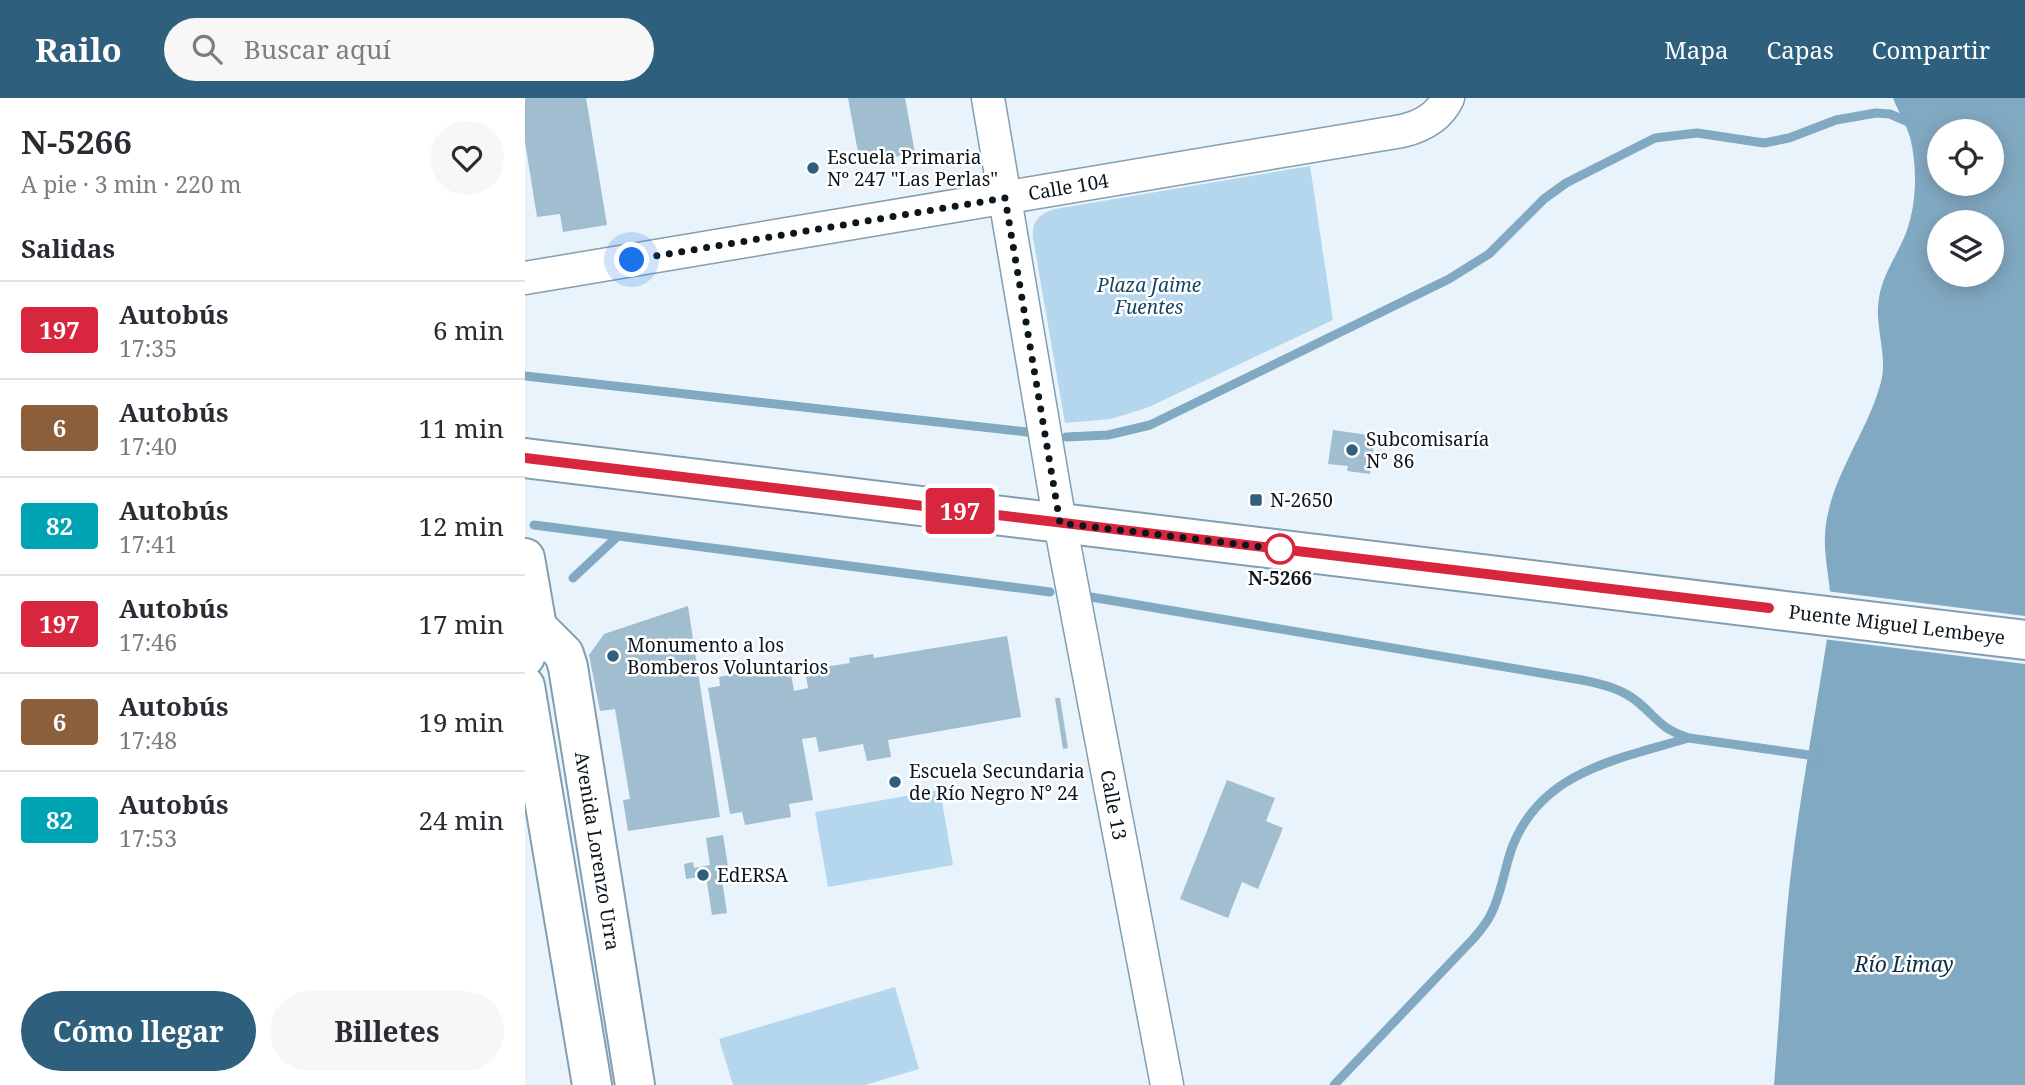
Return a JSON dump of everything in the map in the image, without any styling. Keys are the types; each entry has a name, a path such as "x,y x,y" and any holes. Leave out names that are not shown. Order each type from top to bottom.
{"street":[{"name":"Calle 13","path":"988,98 1060,523 1167,1085"},
{"name":"Calle 104","path":"525,278 1402,131 1424,124 1444,104"},
{"name":"Puente Miguel Lembeye","path":"525,458 2025,640"},
{"name":"Avenida Lorenzo Urra","path":"525,558 529,638 564,654 568,667 635,1085"},
{"path":"525,686 592,1085"}],"green space":[{"name":"Plaza Jaime Fuentes","path":"1310,166 1333,320 1149,407 1111,419 1065,423 1033,238 1035,222 1055,209"},
{"path":"940,790 953,865 828,887 815,812"},
{"path":"895,987 919,1069 865,1085 733,1085 719,1039"}],"water":[{"name":"Río Limay","path":"1893,98 2025,98 2025,1085 1774,1085 1792,864 1830,619 1826,524 1836,488 1868,418 1881,382 1883,361 1878,319 1879,298 1908,228 1913,203 1915,176 1913,149"}],"pier":[{"path":"1826,591 2025,616 2025,664 1823,639 1827,615"}],"building":[{"path":"525,98 586,98 607,225 563,232 560,214 537,217 525,142"},
{"path":"848,98 905,98 915,153 860,163"},
{"name":"Subcomisaría N° 86","path":"1333,430 1375,436 1370,474 1347,471 1348,466 1328,464"},
{"path":"688,606 720,817 628,831 623,800 630,799 615,709 600,711 589,655 604,634"},
{"path":"1007,636 1021,717 888,740 891,757 867,761 863,744 819,752 816,737 802,739 813,800 789,804 791,817 745,825 742,812 730,814 708,688 720,686 719,677 774,667 776,676 791,674 794,691 808,688 805,670 850,663 849,658 873,654 874,658"},
{"path":"1055,698 1060,698 1068,748 1063,749"},
{"path":"1227,780 1275,798 1266,821 1283,828 1258,889 1242,882 1228,918 1180,899"},
{"name":"EdERSA","path":"723,835 729,873 721,874 727,913 712,915 706,876 686,879 684,864 693,862 694,868 710,865 706,838"}],"waterway":[{"path":"1066,437 1108,435 1150,425 1449,279 1489,254 1544,199 1566,183 1655,138 1697,133 1764,143 1789,138 1836,120 1876,113 1890,114 1913,124"},
{"path":"525,376 1027,432"},
{"path":"534,525 1050,592"},
{"path":"573,578 618,536"},
{"path":"1091,597 1590,682 1626,694 1666,727 1689,738 1816,756"},
{"path":"1334,1085 1483,927 1497,899 1513,845 1526,820 1543,800 1586,771 1688,738"}],"bus line":[{"name":"197","path":"525,458 1769,608"}],"place":[{"name":"Escuela Primaria Nº 247 \"Las Perlas\"","path":"813,168"},
{"name":"Subcomisaría N° 86","path":"1352,450"},
{"name":"N-2650","path":"1256,500"},
{"name":"N-5266","path":"1280,549"},
{"name":"Monumento a los Bomberos Voluntarios","path":"613,656"},
{"name":"Escuela Secundaria de Río Negro N° 24","path":"895,782"},
{"name":"EdERSA","path":"703,875"}],"route":[{"path":"632,260 1005,198 1060,523 1280,549"}]}
